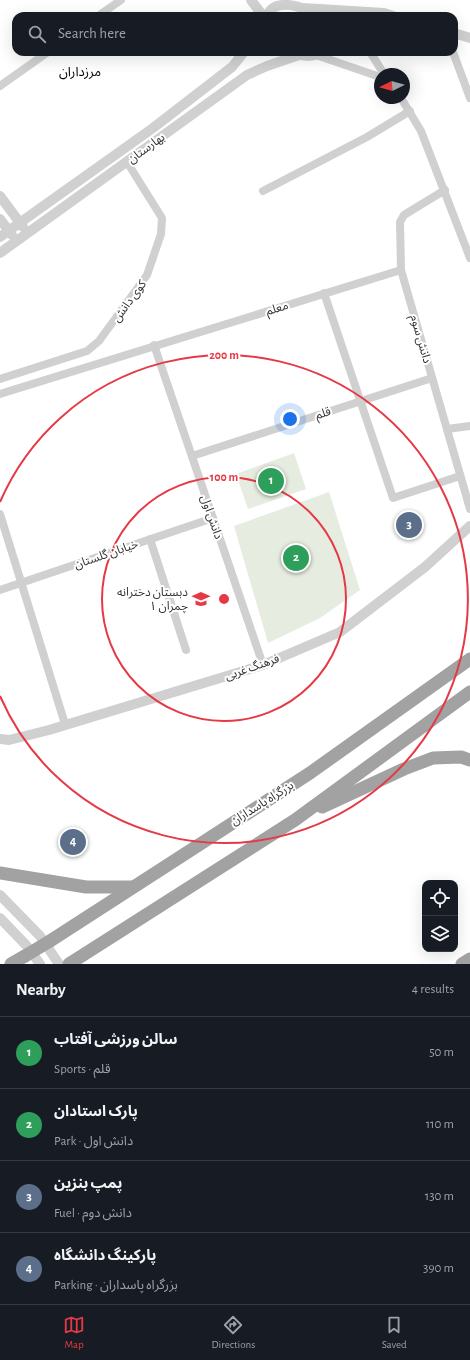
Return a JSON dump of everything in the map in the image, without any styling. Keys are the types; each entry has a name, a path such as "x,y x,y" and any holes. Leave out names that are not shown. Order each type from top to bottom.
{"highway":[{"name":"بزرگراه پاسداران","path":"11,964 50,941 310,773 470,659"},
{"path":"69,964 295,820 470,692"},
{"path":"295,820 404,769 433,758 461,757 470,760"},
{"path":"0,873 86,887 132,887"},
{"path":"462,964 470,959"}],"street":[{"path":"104,12 121,0"},
{"path":"251,0 260,12"},
{"path":"270,12 279,2 304,8 338,12"},
{"path":"304,8 311,12"},
{"path":"458,34 470,38"},
{"path":"0,86 42,56"},
{"name":"بهارستان","path":"4,234 153,128 232,67 241,56"},
{"name":"بهارستان","path":"0,253 247,75 290,56"},
{"path":"324,56 374,75"},
{"path":"373,56 380,68"},
{"path":"454,56 470,98"},
{"path":"405,104 410,111 445,190 470,258"},
{"path":"263,191 367,137 410,111"},
{"name":"کوی دانش","path":"0,379 87,351 99,341 147,275 162,234 162,218 127,162"},
{"name":"دانش سوم","path":"445,190 404,215 400,222 401,270 470,509"},
{"path":"0,196 20,222 27,234"},
{"path":"0,219 4,234 18,241"},
{"name":"معلم","path":"0,394 154,345 401,270"},
{"path":"324,293 359,402 394,498 460,476"},
{"name":"دانش اول","path":"154,345 263,665"},
{"name":"قلم","path":"192,456 432,378"},
{"path":"447,430 470,426"},
{"path":"0,514 65,724"},
{"name":"خیابان گلستان","path":"0,590 212,518"},
{"name":"فرهنگ غربی","path":"0,739 9,740 49,730 263,665 340,632 425,567 470,526"},
{"path":"150,539 186,650"},
{"path":"0,895 40,936 59,964"},
{"path":"0,918 26,945 40,964"}],"shaded area":[{"path":"294,453 306,489 248,509 236,474"},
{"path":"329,492 360,590 320,618 268,643 234,526"}],"place":[{"name":"سالن ورزشی آفتاب","path":"271,481"},
{"name":"پمپ بنزین","path":"409,525"},
{"name":"پارک استادان","path":"296,558"},
{"name":"دبستان دخترانه چمران ۱","path":"201,599"},
{"name":"پارکینگ دانشگاه","path":"73,842"}],"district":[{"name":"مرزداران","path":"80,72"}]}
